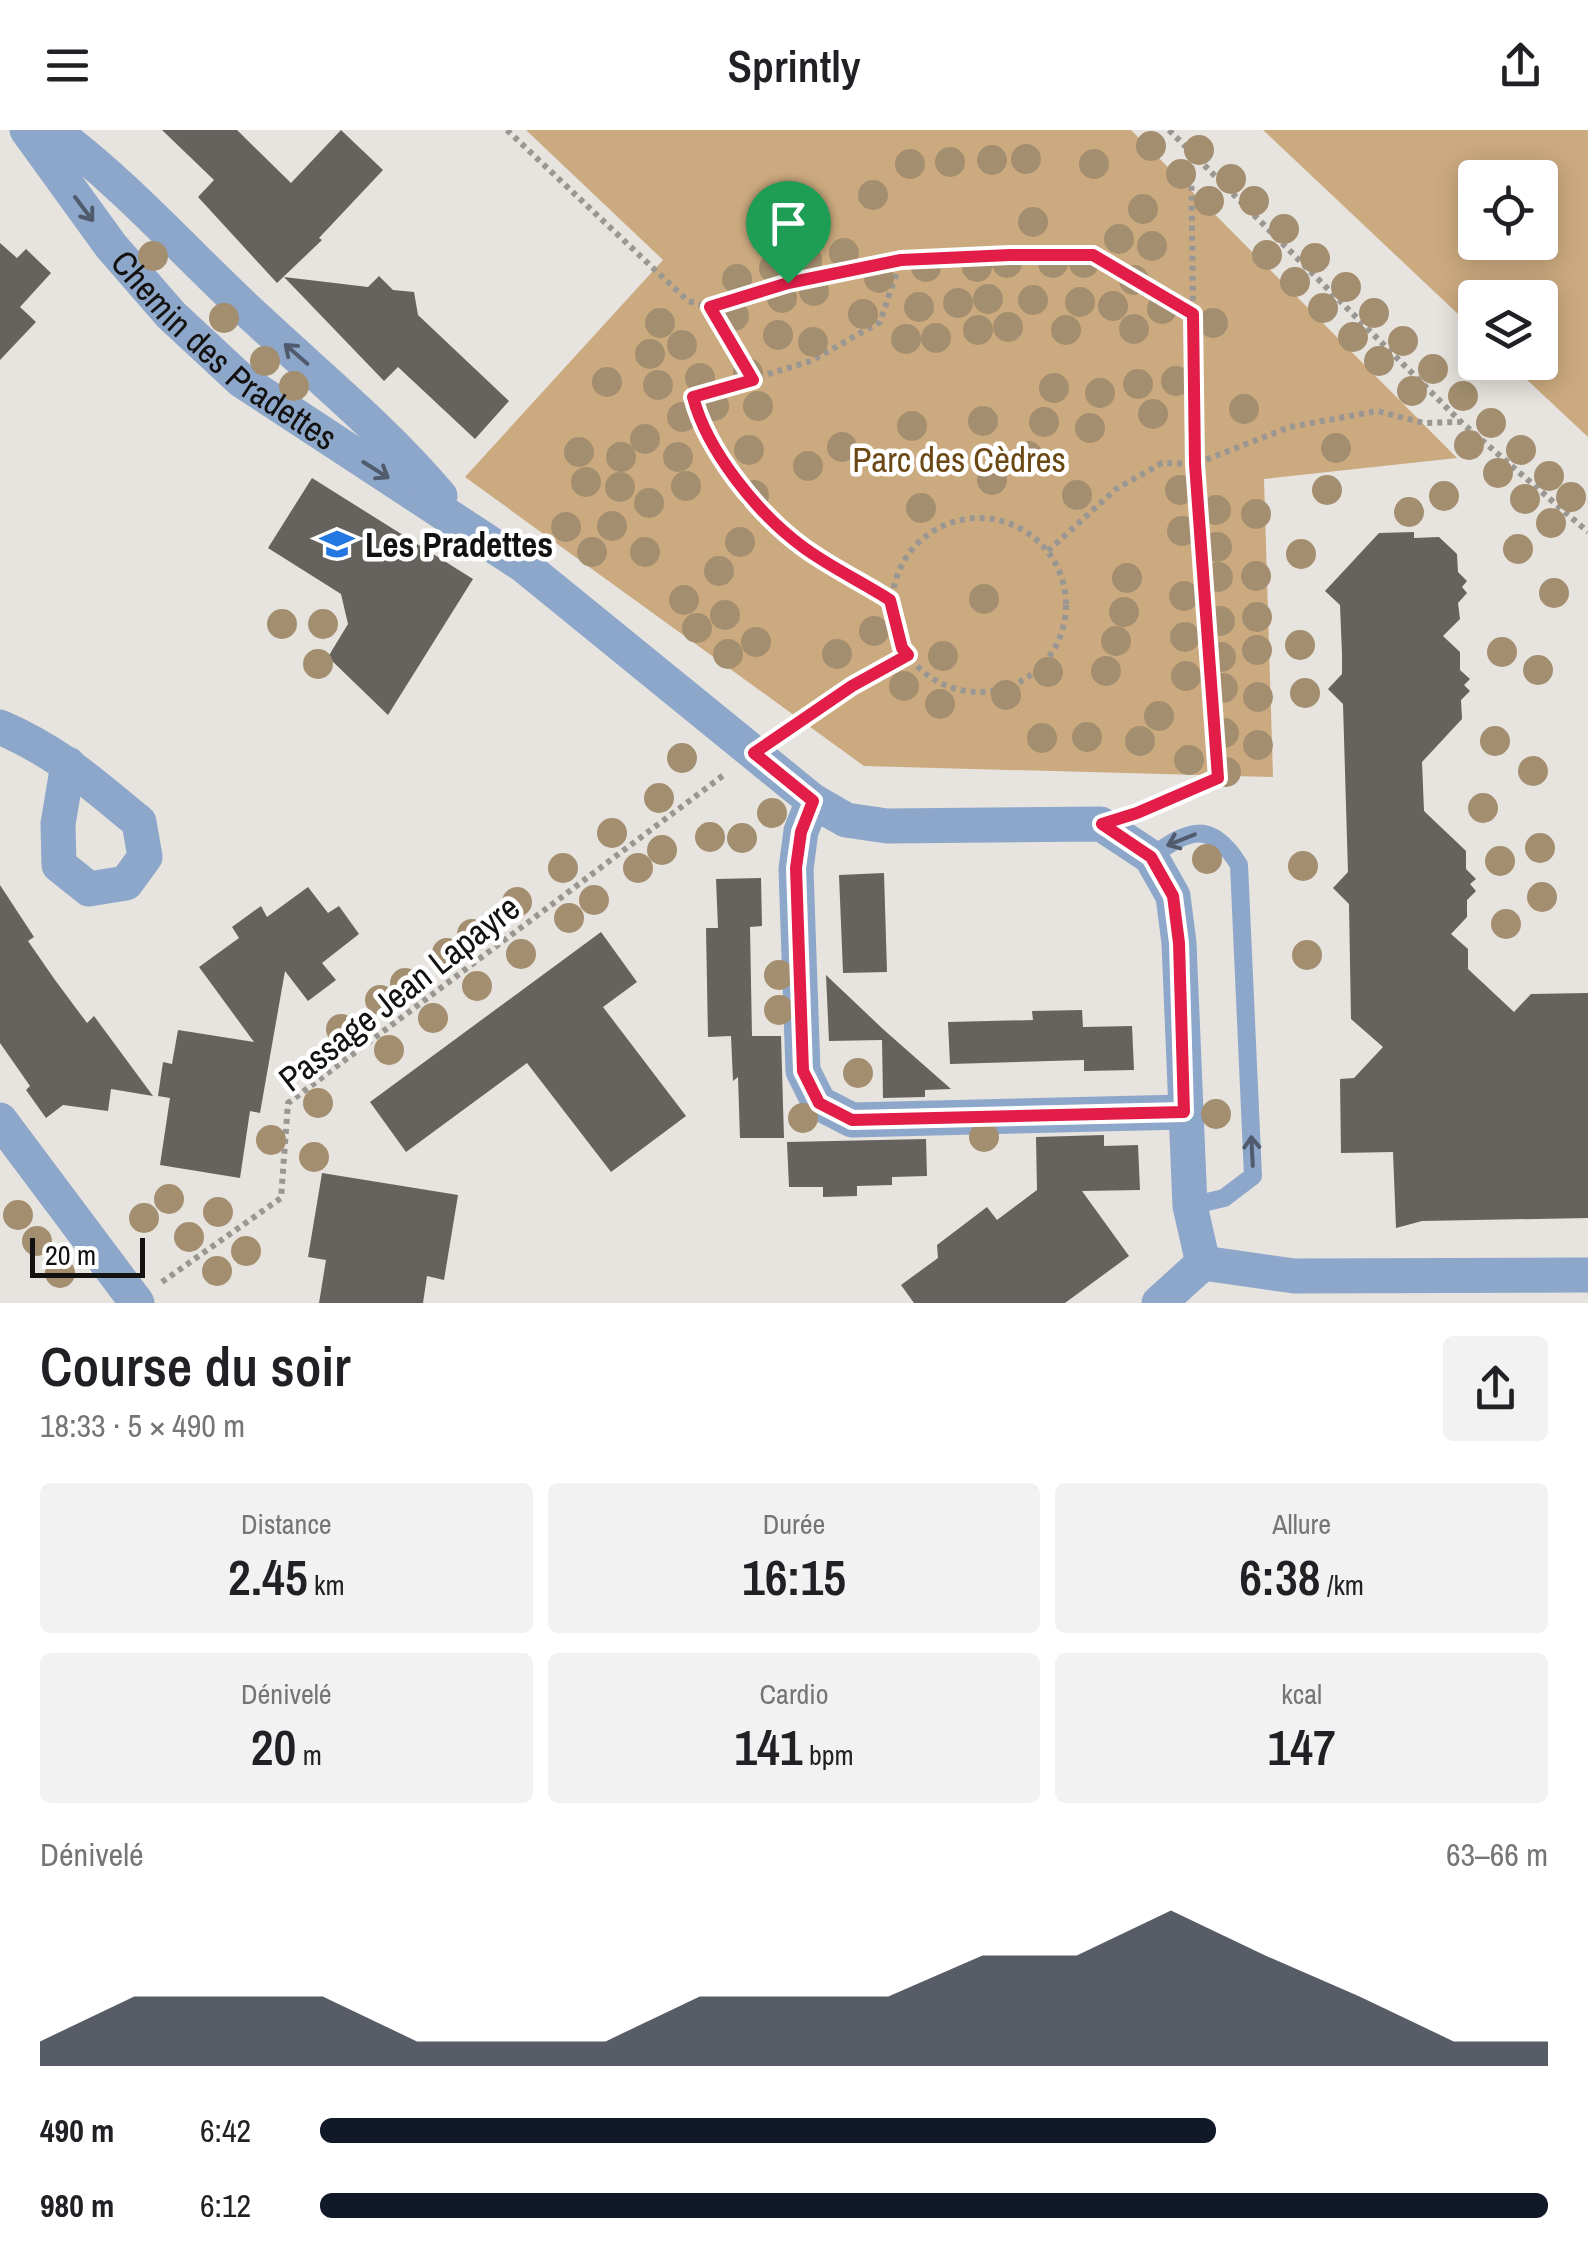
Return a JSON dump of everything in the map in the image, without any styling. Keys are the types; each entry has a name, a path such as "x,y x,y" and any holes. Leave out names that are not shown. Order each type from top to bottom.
{"street":[{"name":"Chemin des Pradettes","path":"27,130 111,246 170,315 242,380 523,564 813,801 846,820 887,826 1102,824"},
{"name":"Chemin des Pradettes","path":"52,130 328,383 418,470 463,523"},
{"path":"0,727 41,744 68,764"},
{"path":"813,801 801,832 796,868 803,1071 819,1103 852,1120 1184,1112"},
{"path":"1102,824 1151,857 1173,896 1179,943 1190,1206 1204,1264"},
{"path":"0,1120 136,1302"},
{"path":"1159,1303 1204,1264 1294,1276 1588,1275"}],"lane":[{"path":"1151,857 1178,837 1204,833 1226,844 1239,865 1254,1176 1224,1198 1190,1206"}],"path":[{"path":"507,130 688,300 710,307 788,283 901,260 1093,255 1193,314"},
{"path":"1169,130 1461,422 1588,532"},
{"path":"1102,824 1218,778 1195,464 1191,152"},
{"path":"890,600 802,546 734,480 698,417 693,397 811,360 880,322 901,260"},
{"path":"710,307 753,380"},
{"path":"1048,551 1116,489 1162,463 1195,464 1290,427 1377,411 1424,423 1461,422"},
{"path":"987,518 1004,521 1048,551 1064,583 1066,613 1062,634 1036,672 1015,685 984,693 967,692 939,683 914,664 902,648 890,600 900,566 929,532 952,522 987,518"},
{"path":"754,753 852,686 908,655"},
{"name":"Passage Jean Lapayre","path":"136,1302 281,1198 288,1103 754,753"}],"green space":[{"name":"Parc des Cèdres","path":"526,130 1131,130 1457,458 1264,479 1273,777 864,766 465,477 663,260"},
{"path":"1263,130 1588,130 1588,437 1527,380 1558,380 1558,280 1458,280 1458,314"}],"building":[{"path":"162,130 237,130 291,183 341,130 383,170 319,238 322,240 277,283 198,197 214,180"},
{"path":"0,243 17,258 26,249 51,273 20,307 36,322 0,360"},
{"path":"379,276 393,290 414,292 418,315 509,401 475,439 398,367 384,381 284,277 368,287"},
{"path":"312,478 473,579 388,715 328,657 348,624 341,594 268,548"},
{"path":"1414,532 1414,538 1439,537 1457,554 1458,572 1467,581 1462,587 1467,593 1458,603 1460,619 1443,636 1460,652 1460,670 1470,679 1464,685 1470,691 1461,700 1462,719 1422,762 1424,811 1466,851 1466,869 1476,879 1470,884 1476,891 1467,900 1467,917 1451,934 1468,949 1468,969 1514,1012 1531,994 1588,993 1588,1218 1422,1221 1396,1228 1393,1152 1341,1153 1340,1079 1354,1078 1383,1047 1351,1019 1349,904 1333,888 1348,872 1343,704 1328,689 1342,674 1340,605 1325,591 1379,533"},
{"path":"884,873 887,972 843,973 839,875"},
{"path":"761,878 762,926 750,927 752,1036 781,1036 784,1138 740,1138 738,1077 733,1081 731,1036 708,1037 706,928 718,928 716,879"},
{"path":"0,885 34,937 28,941 55,980 87,1023 94,1016 153,1096 111,1089 108,1111 63,1105 46,1118 26,1090 30,1086 0,1043"},
{"path":"308,887 328,913 339,906 359,934 322,963 336,980 308,1001 285,971 260,1113 250,1111 240,1178 160,1165 170,1098 158,1096 163,1062 172,1064 178,1030 254,1042 199,967 239,938 232,927 261,906 267,917"},
{"path":"601,932 637,982 603,1007 686,1116 611,1172 527,1063 406,1152 370,1102"},
{"path":"826,975 951,1089 925,1090 925,1097 883,1098 882,1040 829,1041"},
{"path":"1082,1010 1083,1027 1132,1026 1134,1070 1084,1071 1084,1060 950,1064 948,1022 1033,1020 1032,1011"},
{"path":"1104,1135 1104,1146 1138,1145 1140,1190 1082,1191 1129,1256 1065,1303 914,1303 901,1285 938,1258 937,1245 987,1207 997,1220 1037,1190 1036,1137"},
{"path":"926,1139 927,1176 892,1177 892,1185 857,1186 857,1196 823,1197 823,1187 789,1187 787,1142"},
{"path":"322,1173 458,1195 444,1280 427,1276 423,1303 319,1303 326,1260 308,1257"}],"place":[{"name":"Les Pradettes","path":"337,544"}],"route":[{"path":"1093,255 1193,314 1195,464 1218,778 1102,824 1151,857 1173,896 1179,943 1184,1112 852,1120 819,1103 803,1071 796,868 801,832 813,801 754,753 852,686 908,655 902,648 890,600 802,546 734,480 698,417 693,397 753,380 710,307 788,283 901,260 1093,255"}]}
